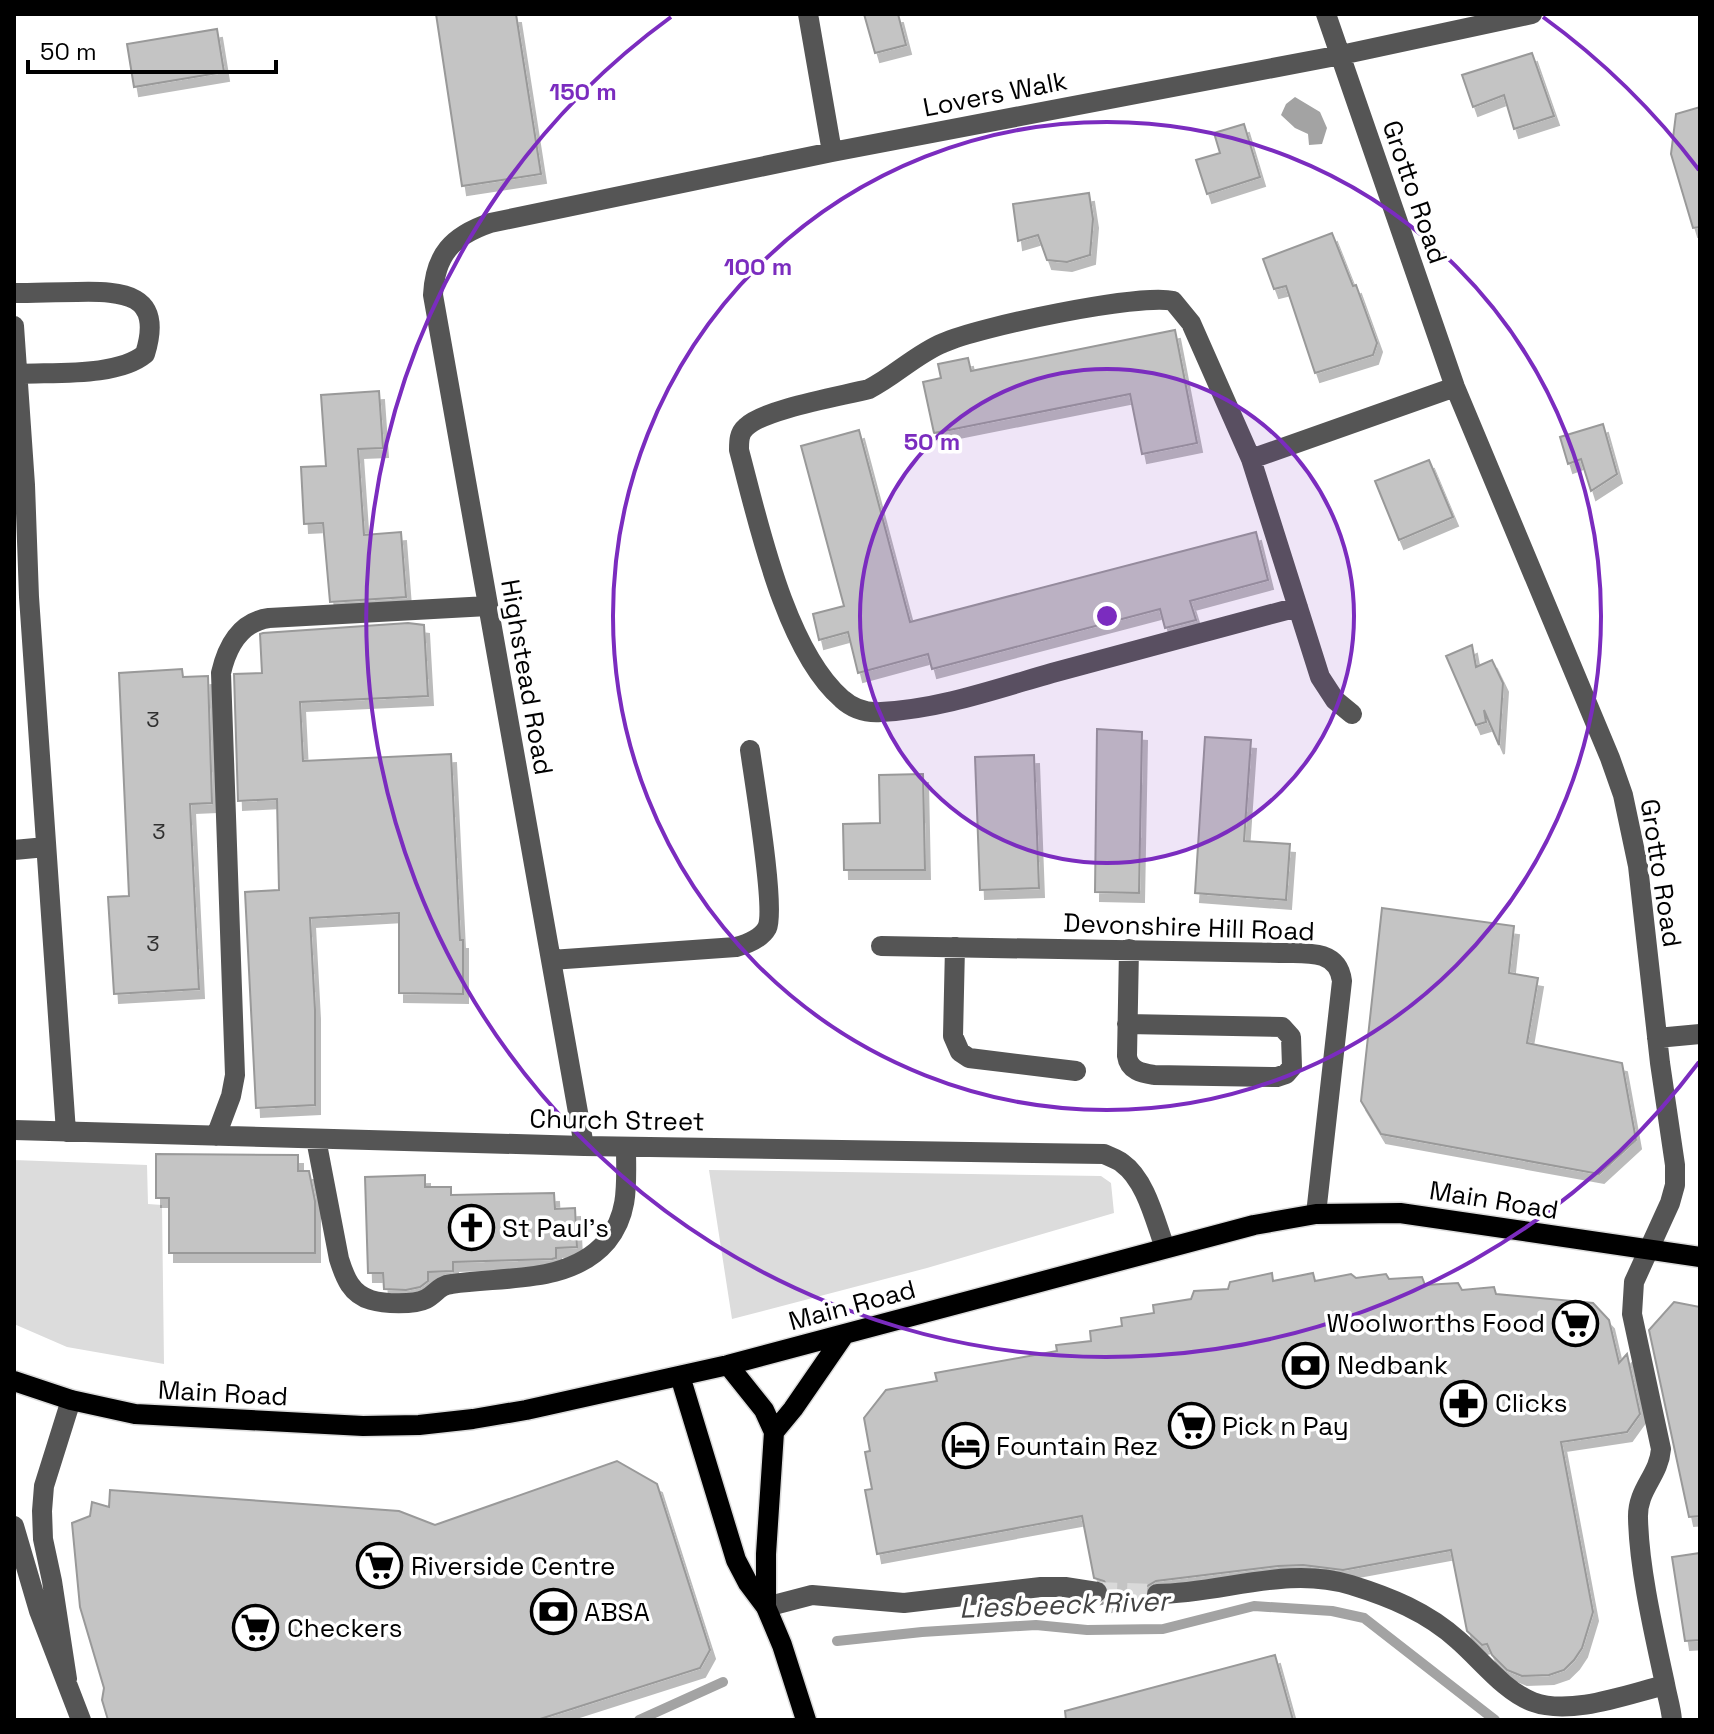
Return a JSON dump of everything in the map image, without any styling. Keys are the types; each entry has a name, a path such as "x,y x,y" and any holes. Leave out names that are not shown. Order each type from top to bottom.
{"main road":[{"name":"Main Road","path":"15,1386 135,1414 363,1426 419,1425 526,1410 728,1365 1254,1225 1316,1214 1400,1213 1700,1257"},
{"path":"774,1432 844,1335"},
{"path":"728,1365 764,1410 774,1432 766,1554 766,1607"},
{"path":"680,1376 736,1560 766,1607 782,1645 806,1720"}],"street":[{"path":"808,14 832,152"},
{"name":"Grotto Road","path":"1326,14 1455,387 1610,758 1623,795 1638,866 1675,1165 1675,1185 1670,1203 1634,1282 1632,1309 1661,1449 1658,1468 1639,1504 1638,1519 1642,1561 1672,1720"},
{"name":"Lovers Walk","path":"470,230 490,223 832,152 1341,55 1532,14"},
{"name":"Highstead Road","path":"470,230 445,251 437,268 433,295 584,1146"},
{"path":"14,293 111,291 127,294 138,301 145,311 151,334 145,354 126,365 108,369 19,374"},
{"path":"1298,607 943,703 893,711 863,711 843,700 828,684 809,656 786,608 771,568 739,450 739,439 744,429 760,418 869,389 932,347 965,335 1017,322 1163,299 1179,306 1191,323 1251,459 1298,607 1320,677 1335,700 1352,714"},
{"path":"14,326 19,374 23,629 46,847 66,1132"},
{"path":"1251,459 1455,387"},
{"path":"216,1136 231,1096 235,1075 221,673 230,646 247,627 260,619 488,606"},
{"path":"551,960 736,947 759,937 767,929 770,903 750,750"},
{"path":"14,850 46,847"},
{"name":"Devonshire Hill Road","path":"881,946 1313,954 1334,962 1342,981 1316,1214"},
{"path":"955,947 953,1036 960,1052 969,1058 1076,1071"},
{"path":"1127,1024 1282,1027 1291,1037 1292,1067 1286,1074 1277,1077 1143,1073 1128,1062 1127,1024 1129,949"},
{"path":"1657,1038 1700,1034"},
{"name":"Church Street","path":"14,1130 626,1147 1104,1154 1122,1163 1133,1175 1165,1248"},
{"path":"316,1139 345,1278 353,1290 375,1302 424,1300 435,1290 451,1284 526,1278 574,1264 589,1256 608,1239 624,1210 626,1147"},
{"path":"67,1679 43,1539 42,1511 44,1486 71,1400"},
{"path":"14,1526 39,1611 81,1720"},
{"path":"1157,1594 1183,1594 1304,1576 1347,1584 1427,1615 1509,1687 1533,1702 1573,1706 1665,1685"},
{"path":"766,1607 812,1595 904,1603 1041,1587 1097,1592"}],"shaded area":[{"path":"1295,97 1320,112 1327,128 1322,144 1309,145 1308,134 1295,128 1281,115 1286,104"},
{"path":"14,1160 147,1165 148,1204 162,1205 164,1364 67,1347 14,1324"},
{"path":"709,1170 1101,1176 1111,1183 1114,1213 927,1268 732,1319"}],"building":[{"path":"436,14 516,14 541,174 462,186"},
{"path":"864,14 898,14 906,45 875,53"},
{"path":"217,29 224,72 134,87 127,44"},
{"path":"1532,53 1554,116 1514,129 1504,95 1473,107 1462,75"},
{"path":"1700,107 1700,227 1693,228 1671,154 1676,114"},
{"path":"1244,124 1260,177 1207,194 1196,160 1220,153 1214,133"},
{"path":"1089,193 1093,219 1090,255 1067,262 1047,260 1038,235 1018,241 1013,204"},
{"path":"1332,233 1353,286 1356,285 1377,343 1373,355 1315,373 1286,286 1274,289 1263,259"},
{"path":"1175,330 1197,443 1142,454 1130,394 934,433 923,382 941,378 938,364 968,358 971,371"},
{"path":"379,391 383,448 358,449 364,535 401,532 406,597 330,602 323,523 304,524 301,467 326,466 321,395"},
{"path":"1603,424 1617,474 1591,491 1581,459 1568,464 1560,437"},
{"path":"859,430 910,622 1256,532 1268,580 1190,601 1196,620 1165,628 1160,609 932,669 928,654 858,673 848,632 819,640 813,614 844,606 801,446"},
{"path":"1429,460 1453,517 1399,540 1375,481"},
{"path":"408,623 424,625 428,696 300,702 303,761 451,754 460,940 463,940 463,994 399,993 399,913 310,918 315,1010 315,1105 256,1108 245,892 279,890 277,799 238,801 234,674 262,673 260,634 263,633"},
{"path":"1472,645 1476,667 1492,660 1503,683 1499,745 1484,710 1486,722 1476,725 1446,656"},
{"path":"182,669 183,677 208,676 212,803 190,804 199,989 114,994 108,897 129,896 119,673"},
{"path":"1097,729 1142,732 1139,893 1095,892"},
{"path":"1205,737 1251,740 1244,841 1290,844 1286,900 1195,893"},
{"path":"1034,755 1039,888 980,890 975,757"},
{"path":"923,774 925,870 844,870 843,824 880,823 879,775"},
{"path":"1382,908 1514,926 1509,973 1538,978 1527,1043 1622,1063 1636,1140 1599,1174 1381,1134 1361,1101"},
{"path":"156,1154 298,1155 298,1171 309,1171 315,1201 315,1253 169,1253 169,1198 156,1198"},
{"name":"St Paul's","path":"425,1175 425,1187 451,1187 451,1195 554,1193 555,1209 575,1208 577,1247 556,1248 556,1258 552,1259 453,1262 453,1271 428,1272 428,1281 420,1287 384,1289 383,1273 368,1273 365,1177"},
{"path":"1272,1273 1273,1281 1313,1273 1315,1281 1351,1274 1356,1278 1386,1274 1389,1279 1422,1277 1425,1285 1458,1283 1462,1290 1494,1287 1496,1294 1593,1303 1609,1320 1619,1363 1627,1354 1640,1414 1627,1432 1561,1442 1593,1612 1582,1648 1564,1670 1549,1675 1522,1676 1507,1670 1492,1655 1487,1644 1482,1645 1467,1631 1451,1550 1343,1570 1303,1565 1278,1566 1156,1581 1146,1587 1144,1596 1102,1604 1110,1595 1109,1588 1104,1581 1094,1578 1082,1516 877,1554 865,1490 872,1489 865,1452 870,1451 864,1418 886,1390 937,1381 935,1373 1057,1351 1056,1345 1091,1341 1090,1331 1122,1326 1121,1318 1154,1313 1153,1305 1191,1299 1194,1291 1228,1289 1230,1282"},
{"path":"1674,1302 1700,1307 1700,1516 1689,1517 1649,1330"},
{"name":"Riverside Centre","path":"617,1461 657,1484 710,1650 700,1668 537,1720 108,1720 102,1700 104,1688 80,1607 72,1523 90,1516 92,1502 109,1507 110,1490 399,1511 435,1525"},
{"path":"1700,1553 1700,1640 1685,1641 1672,1557"},
{"path":"1275,1655 1293,1720 1066,1720 1065,1711"}],"waterway":[{"name":"Liesbeeck River","path":"837,1641 1036,1625 1087,1630 1163,1629 1254,1606 1332,1611 1364,1618 1495,1720"},
{"name":"Liesbeeck River","path":"639,1720 723,1682"}],"tunnel":[{"path":"1097,1592 1157,1594"}],"place":[{"name":"St Paul's","path":"471,1228"},
{"name":"Woolworths Food","path":"1576,1323"},
{"name":"Nedbank","path":"1306,1365"},
{"name":"Clicks","path":"1464,1403"},
{"name":"Pick n Pay","path":"1191,1426"},
{"name":"Fountain Rez","path":"965,1446"},
{"name":"Riverside Centre","path":"380,1566"},
{"name":"ABSA","path":"553,1612"},
{"name":"Checkers","path":"256,1628"}]}
